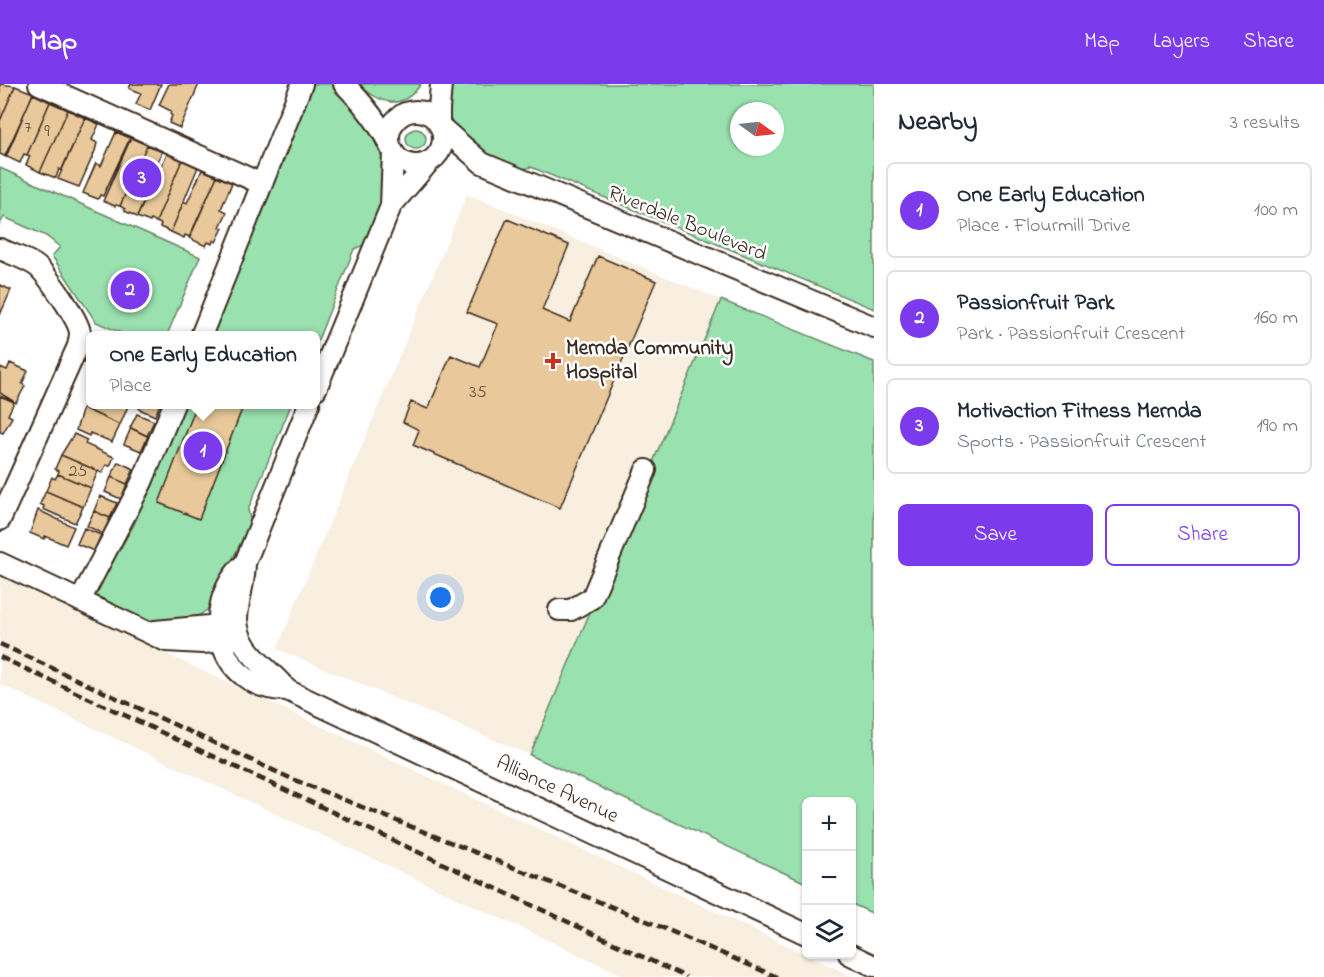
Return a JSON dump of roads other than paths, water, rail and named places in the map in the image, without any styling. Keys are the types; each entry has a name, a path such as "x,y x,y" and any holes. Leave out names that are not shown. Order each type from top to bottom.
{"street":[{"path":"39,84 262,183"},
{"path":"203,331 302,84"},
{"path":"344,84 364,104 377,122 396,157 408,164 429,162"},
{"path":"391,206 392,150 390,142 392,128 395,122 407,113 434,84"},
{"path":"320,377 391,206 435,158 442,146 441,84"},
{"path":"364,104 385,110 429,115 440,125"},
{"name":"Riverdale Boulevard","path":"440,125 482,163"},
{"name":"Riverdale Boulevard","path":"429,162 482,163 874,327"},
{"path":"0,249 40,269 70,311 77,323 80,336 73,357 0,520"},
{"path":"80,601 142,482 172,409"},
{"path":"0,563 173,642 203,643 230,632 245,562 307,409"},
{"path":"559,610 571,610 592,598 646,470"},
{"name":"Alliance Avenue","path":"230,632 230,661 247,677 264,687 287,690 802,932"},
{"path":"856,957 874,966"}],"railway":[{"path":"0,644 292,779 647,921 777,977"},
{"path":"0,657 686,977"}],"place":[{"name":"Motivaction Fitness Mernda","path":"142,178"},
{"name":"Passionfruit Park","path":"130,290"},
{"name":"Mernda Community Hospital","path":"553,361"},
{"name":"One Early Education","path":"203,451"}]}
